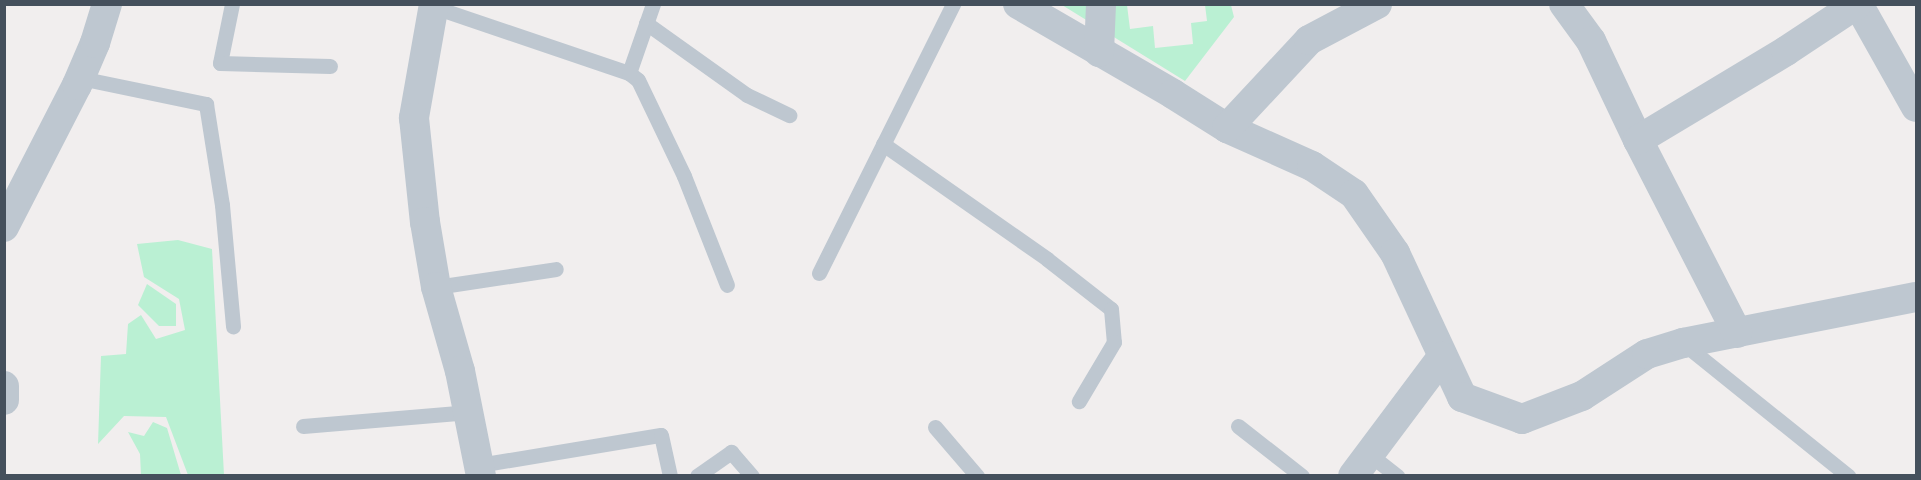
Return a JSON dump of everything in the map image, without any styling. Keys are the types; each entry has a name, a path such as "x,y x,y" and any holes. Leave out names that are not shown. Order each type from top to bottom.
{"street":[{"path":"4,227 80,78 95,43 106,4"},
{"path":"1018,4 1227,128 1312,166 1354,194 1395,253 1462,397 1522,419 1582,396 1647,354 1683,343 1917,297"},
{"path":"1099,52 1101,4"},
{"path":"1227,128 1309,40 1377,4"},
{"path":"1564,4 1591,41 1638,140 1683,219 1737,333"},
{"path":"1638,140 1788,55 1857,4 1917,107"},
{"path":"434,6 414,118 425,222 436,288 469,412 480,470"},
{"path":"1361,465 1442,357"},
{"path":"4,386 4,400"}],"lane":[{"path":"232,4 220,63 330,66"},
{"path":"629,74 653,4"},
{"path":"819,273 953,4"},
{"path":"434,6 629,74 638,80 684,176 727,285"},
{"path":"646,23 747,95 789,115"},
{"path":"80,78 206,104 222,205 233,327"},
{"path":"883,144 1020,238 1111,309 1114,342 1079,401"},
{"path":"436,288 556,269"},
{"path":"1683,343 1848,476"},
{"path":"303,426 469,412"},
{"path":"1238,426 1302,476"},
{"path":"935,427 977,476"},
{"path":"480,470 661,435 670,476"},
{"path":"697,476 731,452 752,476"},
{"path":"1361,465 1396,476"}],"green space":[{"path":"1062,5 1127,5 1130,29 1153,26 1155,48 1193,44 1191,23 1207,21 1205,5 1231,5 1234,17 1185,81"},
{"path":"178,240 212,249 224,475 188,475 166,417 124,416 98,444 101,356 126,354 128,324 141,315 156,339 185,330 179,299 144,277 137,244"},
{"path":"147,284 176,304 176,326 159,326 138,305"},
{"path":"153,422 167,428 181,475 141,475 140,454 128,432 144,436"}]}
